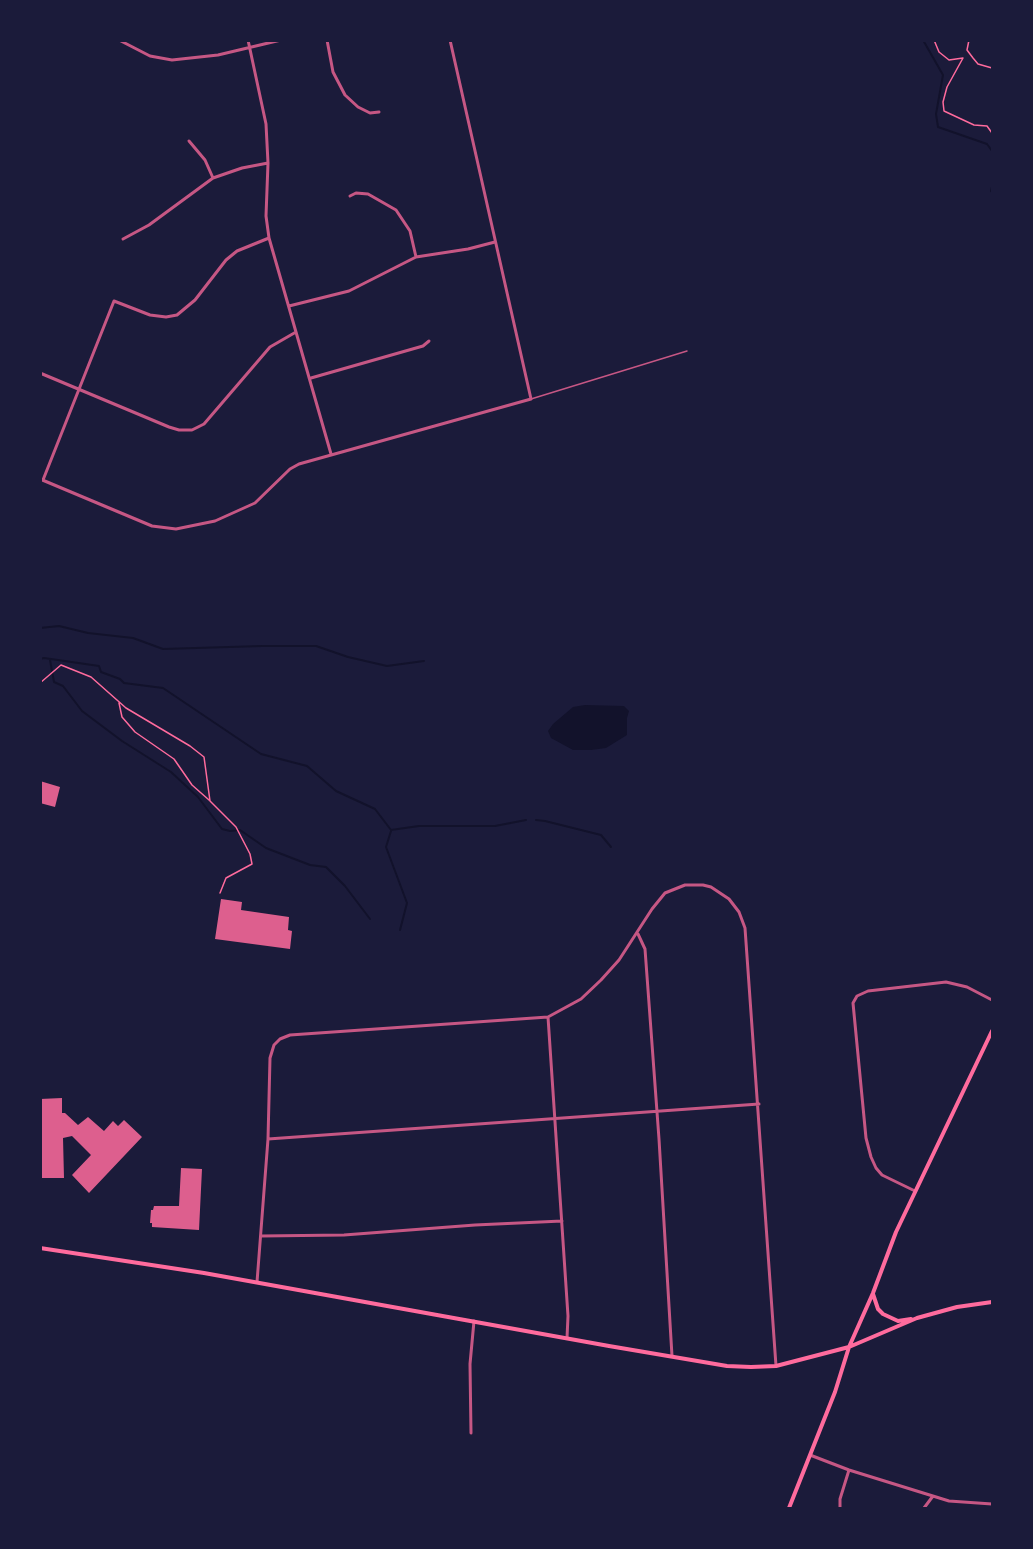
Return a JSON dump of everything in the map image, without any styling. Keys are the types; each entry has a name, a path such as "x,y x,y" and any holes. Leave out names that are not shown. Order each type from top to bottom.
{"main road":[{"path":"789,1509 849,1347 896,1232 993,1032"},
{"path":"40,1248 257,1282 727,1366 776,1366 849,1347 917,1318"},
{"path":"873,1293 878,1309 889,1318 898,1321 957,1307 993,1302"}],"street":[{"path":"119,40 150,56 172,60 218,55 281,40"},
{"path":"248,40 266,124 268,163 266,216 269,237 330,454"},
{"path":"327,40 333,72 345,95 358,107 370,113 379,112"},
{"path":"269,237 246,246 231,256 195,300 177,315 166,317 150,315 114,301 42,479 152,526 176,529 215,521 244,509 267,494 299,464 531,399 450,40"},
{"path":"189,141 204,160 213,178"},
{"path":"123,239 149,225 213,178 242,168 268,163"},
{"path":"350,196 356,193 368,194 396,210 410,231 416,257"},
{"path":"289,306 349,291 416,257 468,249 495,242"},
{"path":"40,373 169,427 192,430 204,424 270,347 296,332"},
{"path":"310,378 423,346 429,341"},
{"path":"257,1282 268,1139 270,1058 274,1045 284,1037 548,1017 581,999 620,960 658,899 665,893 685,885 695,884 711,887 729,899 739,912 745,928 776,1366"},
{"path":"638,934 645,949 672,1356"},
{"path":"915,1191 882,1175 871,1157 866,1138 854,1003 857,996 868,992 946,982 967,987 993,1000"},
{"path":"548,1017 568,1316 567,1338"},
{"path":"268,1139 759,1104"},
{"path":"261,1236 344,1235 562,1221"},
{"path":"471,1433 470,1364 474,1321"},
{"path":"810,1455 849,1470 933,1496 960,1502 993,1504"},
{"path":"840,1509 840,1499 849,1470"},
{"path":"924,1509 933,1496"}],"lane":[{"path":"531,399 687,351"}],"path":[{"path":"934,40 939,52 949,60 963,58 947,87 943,102 944,111 974,125 987,126 993,132"},
{"path":"969,40 967,50 978,64 993,68"},
{"path":"40,683 61,665 91,677 119,703 190,746 204,758 210,801"},
{"path":"119,703 122,717 135,732 174,759 192,785 236,827 250,854 252,864 226,879 220,893"}],"shaded area":[{"path":"624,706 629,711 627,735 606,748 591,750 573,750 551,738 548,731 553,724 573,707"}],"building":[{"path":"40,781 60,787 55,807 40,803"},
{"path":"221,899 242,902 241,910 289,917 288,930 292,931 290,949 215,939"},
{"path":"62,1098 62,1113 78,1125 88,1117 104,1131 113,1121 118,1126 124,1120 142,1137 89,1193 72,1175 91,1155 72,1136 63,1138 64,1178 40,1178 40,1099"},
{"path":"181,1168 202,1169 199,1230 152,1227 151,1210 154,1206 179,1206"}],"waterway":[{"path":"923,40 943,75 936,114 938,127 987,144 992,151"},
{"path":"992,187 992,192"},
{"path":"40,628 59,626 88,633 133,638 163,649 316,646 348,657 387,666 424,661"},
{"path":"40,659 99,666 101,672 120,679 124,683 163,688 261,754 307,766 336,791 375,809 391,830 419,826 495,826 526,820"},
{"path":"50,660 54,682 63,686 82,711 122,741 171,772 198,797 222,829 240,830 266,848 310,865 326,867 345,886 370,919"},
{"path":"536,820 601,835 611,847"},
{"path":"391,831 386,847 407,903 400,930"}]}
